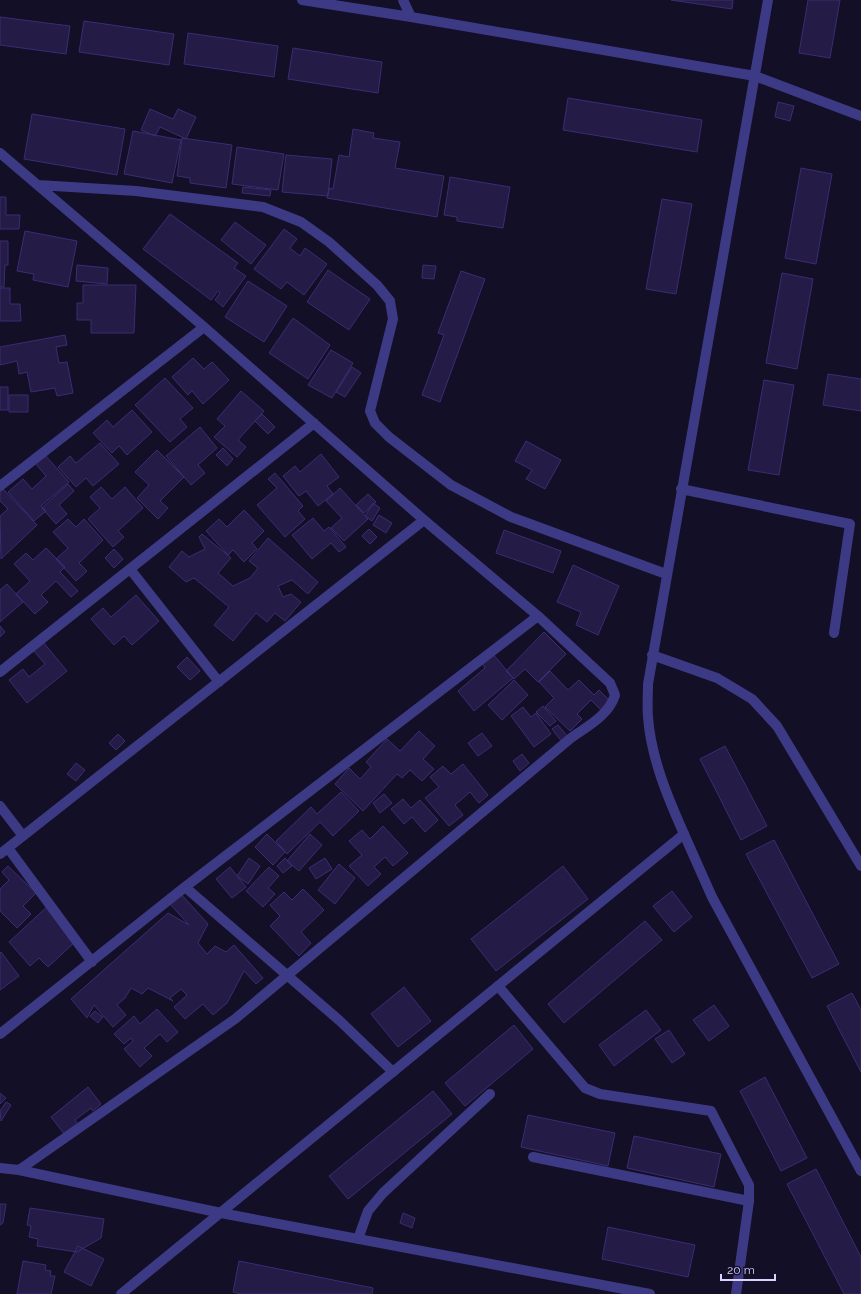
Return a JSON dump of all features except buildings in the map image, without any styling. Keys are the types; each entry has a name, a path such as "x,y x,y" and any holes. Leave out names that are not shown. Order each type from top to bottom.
{"street":[{"path":"302,0 411,16 754,76 861,116"},
{"path":"403,0 411,16"},
{"path":"768,0 652,655 648,684 648,717 653,749 671,805 712,897 861,1171"},
{"path":"0,153 204,327 424,520 538,616 610,683 615,695 612,706 602,715 571,738 235,1019 19,1170"},
{"path":"38,186 136,191 263,207 301,222 329,242 376,285 390,301 394,319 370,411 375,423 389,437 451,486 511,517 666,574"},
{"path":"0,486 204,327"},
{"path":"0,672 314,423"},
{"path":"681,489 850,524 834,633"},
{"path":"92,962 4,851 424,520"},
{"path":"130,569 219,682"},
{"path":"0,1034 185,887 538,616"},
{"path":"652,655 717,678 752,700 777,726 861,866"},
{"path":"0,806 23,836"},
{"path":"121,1294 684,834"},
{"path":"185,887 340,1021 393,1072"},
{"path":"498,986 585,1088 600,1094 711,1111 749,1185 749,1201 736,1294"},
{"path":"358,1239 368,1211 383,1193 490,1094"},
{"path":"533,1158 749,1201"},
{"path":"0,1168 19,1170 221,1213 650,1294"}]}
